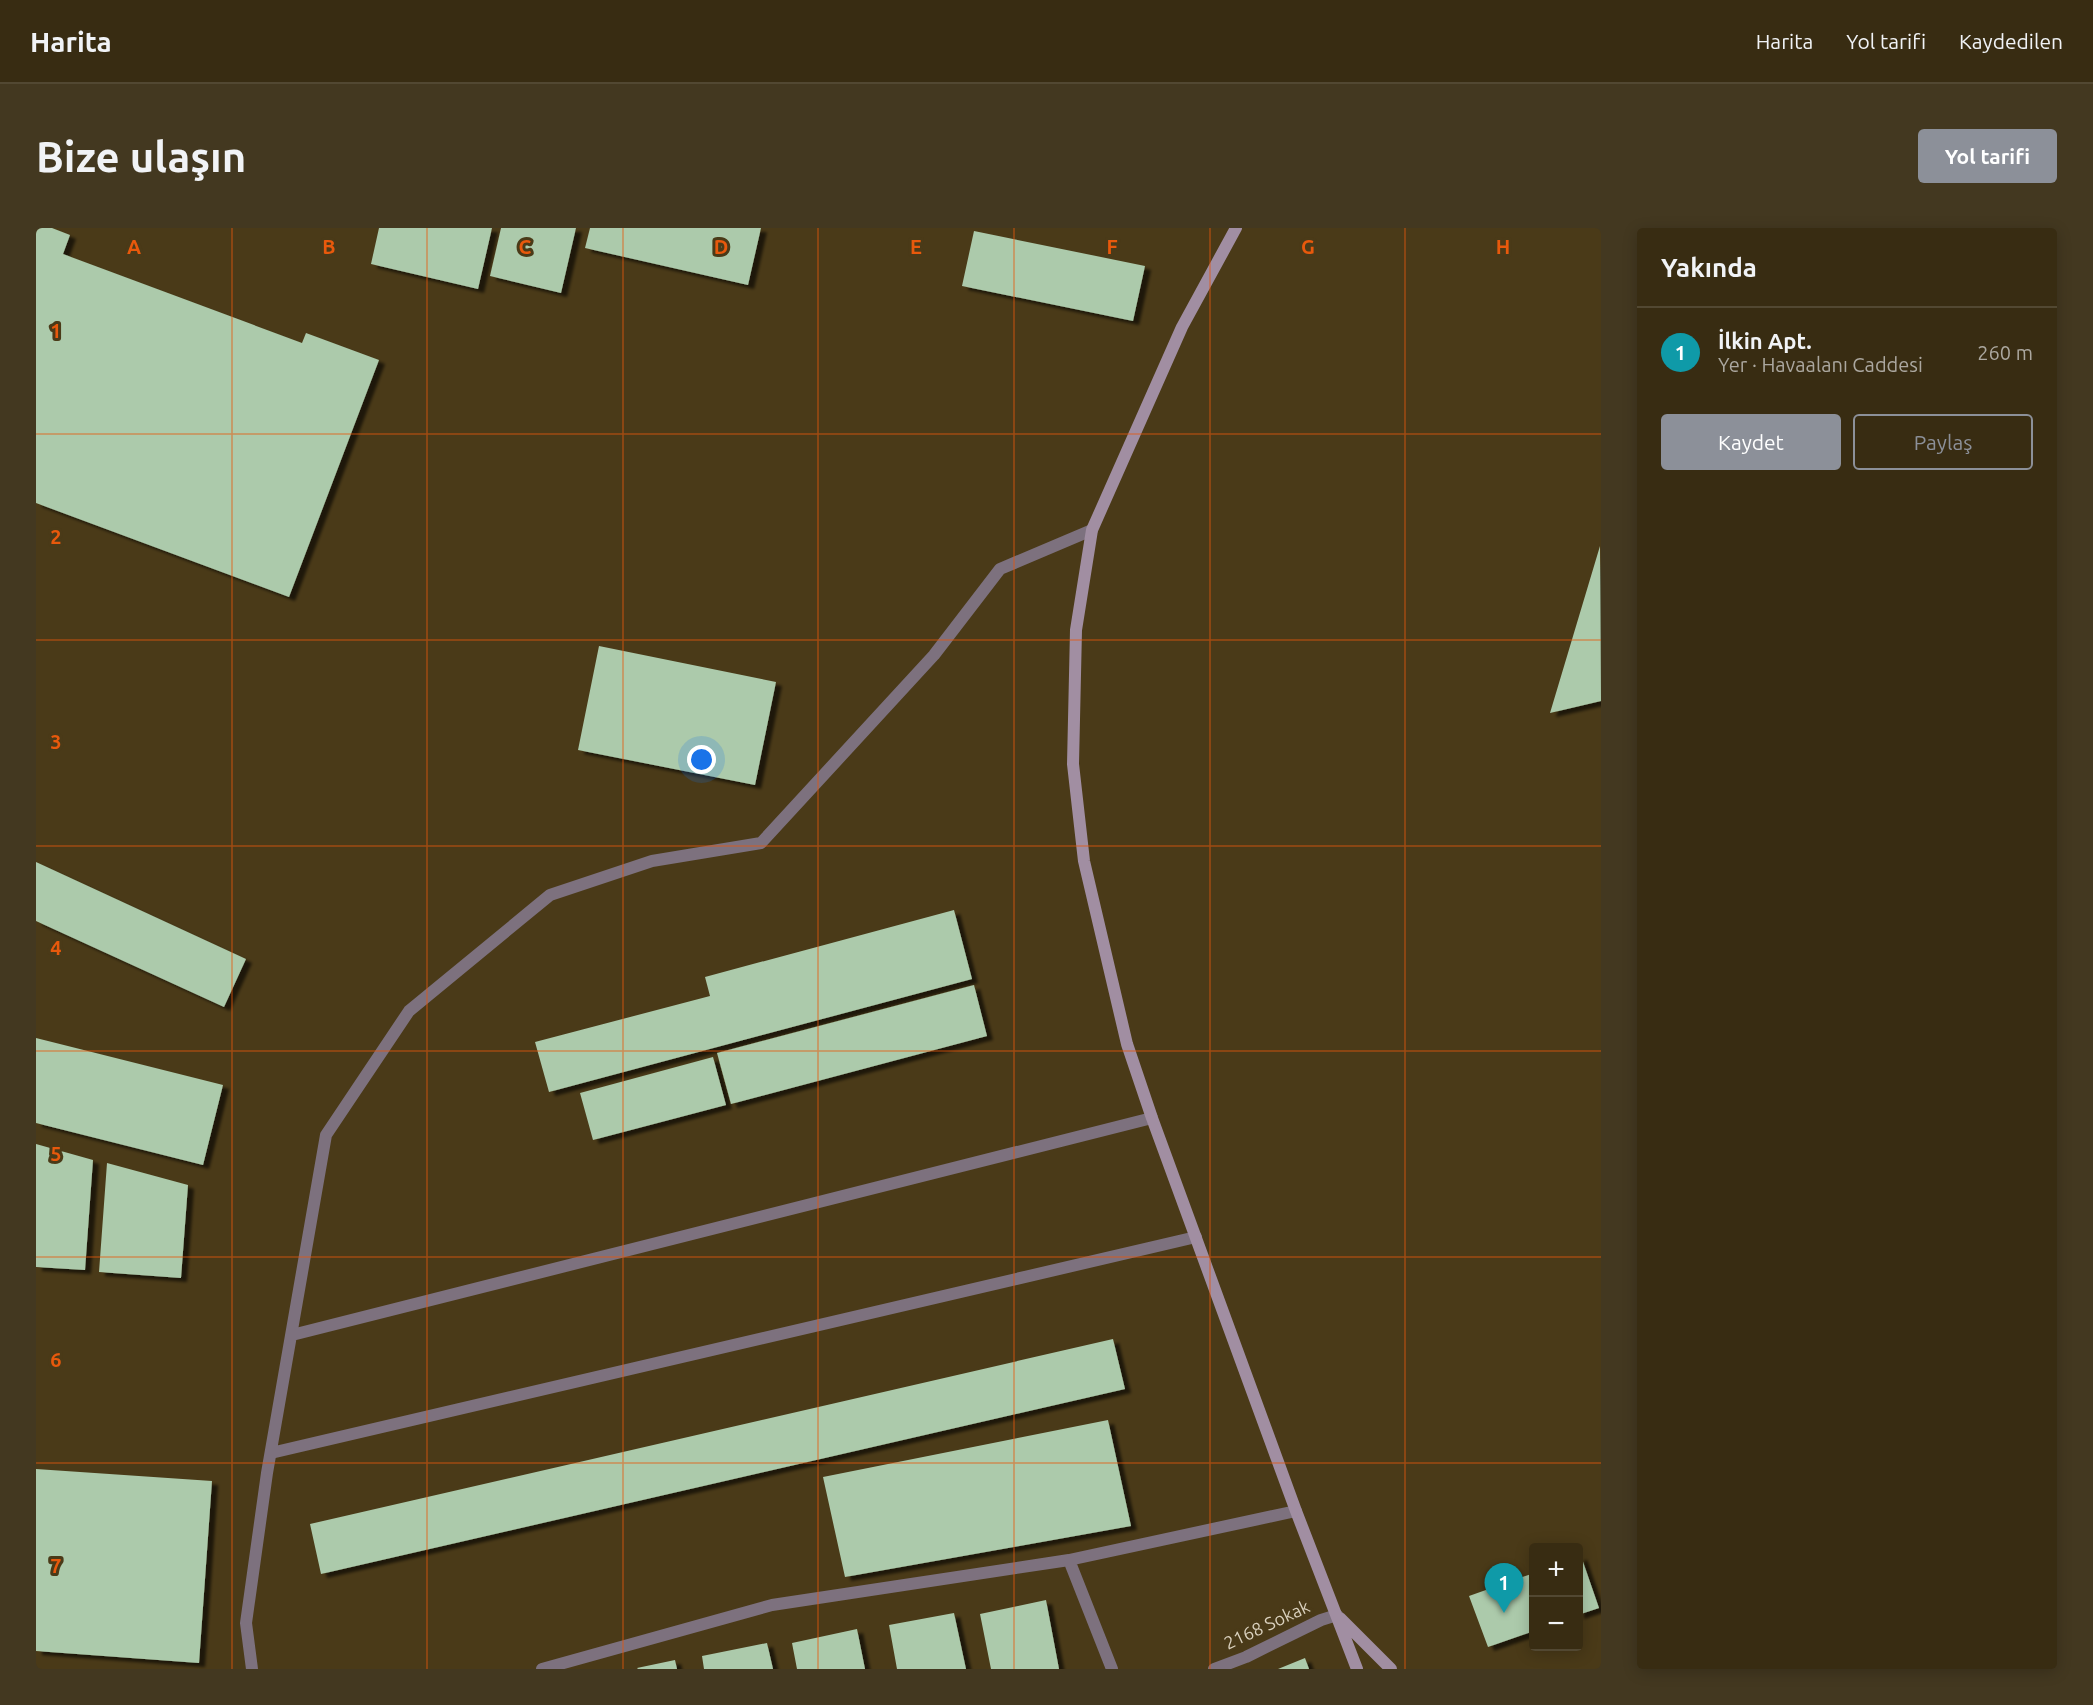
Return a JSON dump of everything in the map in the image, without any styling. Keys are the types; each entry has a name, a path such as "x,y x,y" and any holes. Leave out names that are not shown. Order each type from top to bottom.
{"street":[{"path":"1236,228 1182,327 1092,530 1076,630 1073,764 1084,861 1127,1044 1296,1511 1357,1669"},
{"path":"252,1669 246,1623 271,1453 326,1135 409,1011 550,895 652,861 761,843 934,655 1000,569 1092,530"},
{"path":"292,1335 1152,1118"},
{"path":"271,1453 1196,1237"},
{"path":"543,1669 772,1605 1069,1560 1296,1511"},
{"path":"1069,1560 1112,1669"},
{"path":"1337,1615 1391,1669"},
{"name":"2168 Sokak","path":"1214,1669 1246,1657 1321,1620 1337,1615"}],"building":[{"path":"36,228 52,228 70,235 63,254 302,343 306,333 379,360 289,597 36,503"},
{"path":"379,228 492,228 478,289 371,264"},
{"path":"501,228 576,228 561,293 490,276"},
{"path":"590,228 761,228 748,285 585,248"},
{"path":"974,231 1145,266 1133,321 962,286"},
{"path":"1600,546 1601,701 1550,713"},
{"path":"599,646 776,682 755,785 578,750"},
{"path":"36,862 246,959 224,1007 36,921"},
{"path":"954,910 972,979 549,1092 535,1042 710,996 705,977"},
{"path":"974,985 987,1036 731,1104 717,1053"},
{"path":"36,1038 223,1085 203,1165 36,1123"},
{"path":"713,1057 726,1105 593,1140 580,1093"},
{"path":"36,1144 93,1160 85,1270 36,1267"},
{"path":"107,1163 188,1185 181,1278 99,1272"},
{"path":"1113,1339 1125,1389 321,1574 310,1524"},
{"path":"1108,1420 1131,1526 845,1577 823,1477"},
{"path":"36,1469 212,1481 199,1663 36,1651"},
{"path":"1583,1562 1599,1608 1583,1613"},
{"path":"1529,1575 1529,1633 1488,1647 1469,1596"},
{"path":"1046,1600 1059,1669 991,1669 980,1614"},
{"path":"954,1613 966,1669 897,1669 889,1625"},
{"path":"857,1629 865,1669 797,1669 792,1643"},
{"path":"767,1643 773,1669 704,1669 702,1656"},
{"path":"1305,1658 1309,1669 1278,1669"},
{"path":"675,1660 677,1669 637,1668"}],"place":[{"name":"İlkin Apt.","path":"1504,1613"}]}
